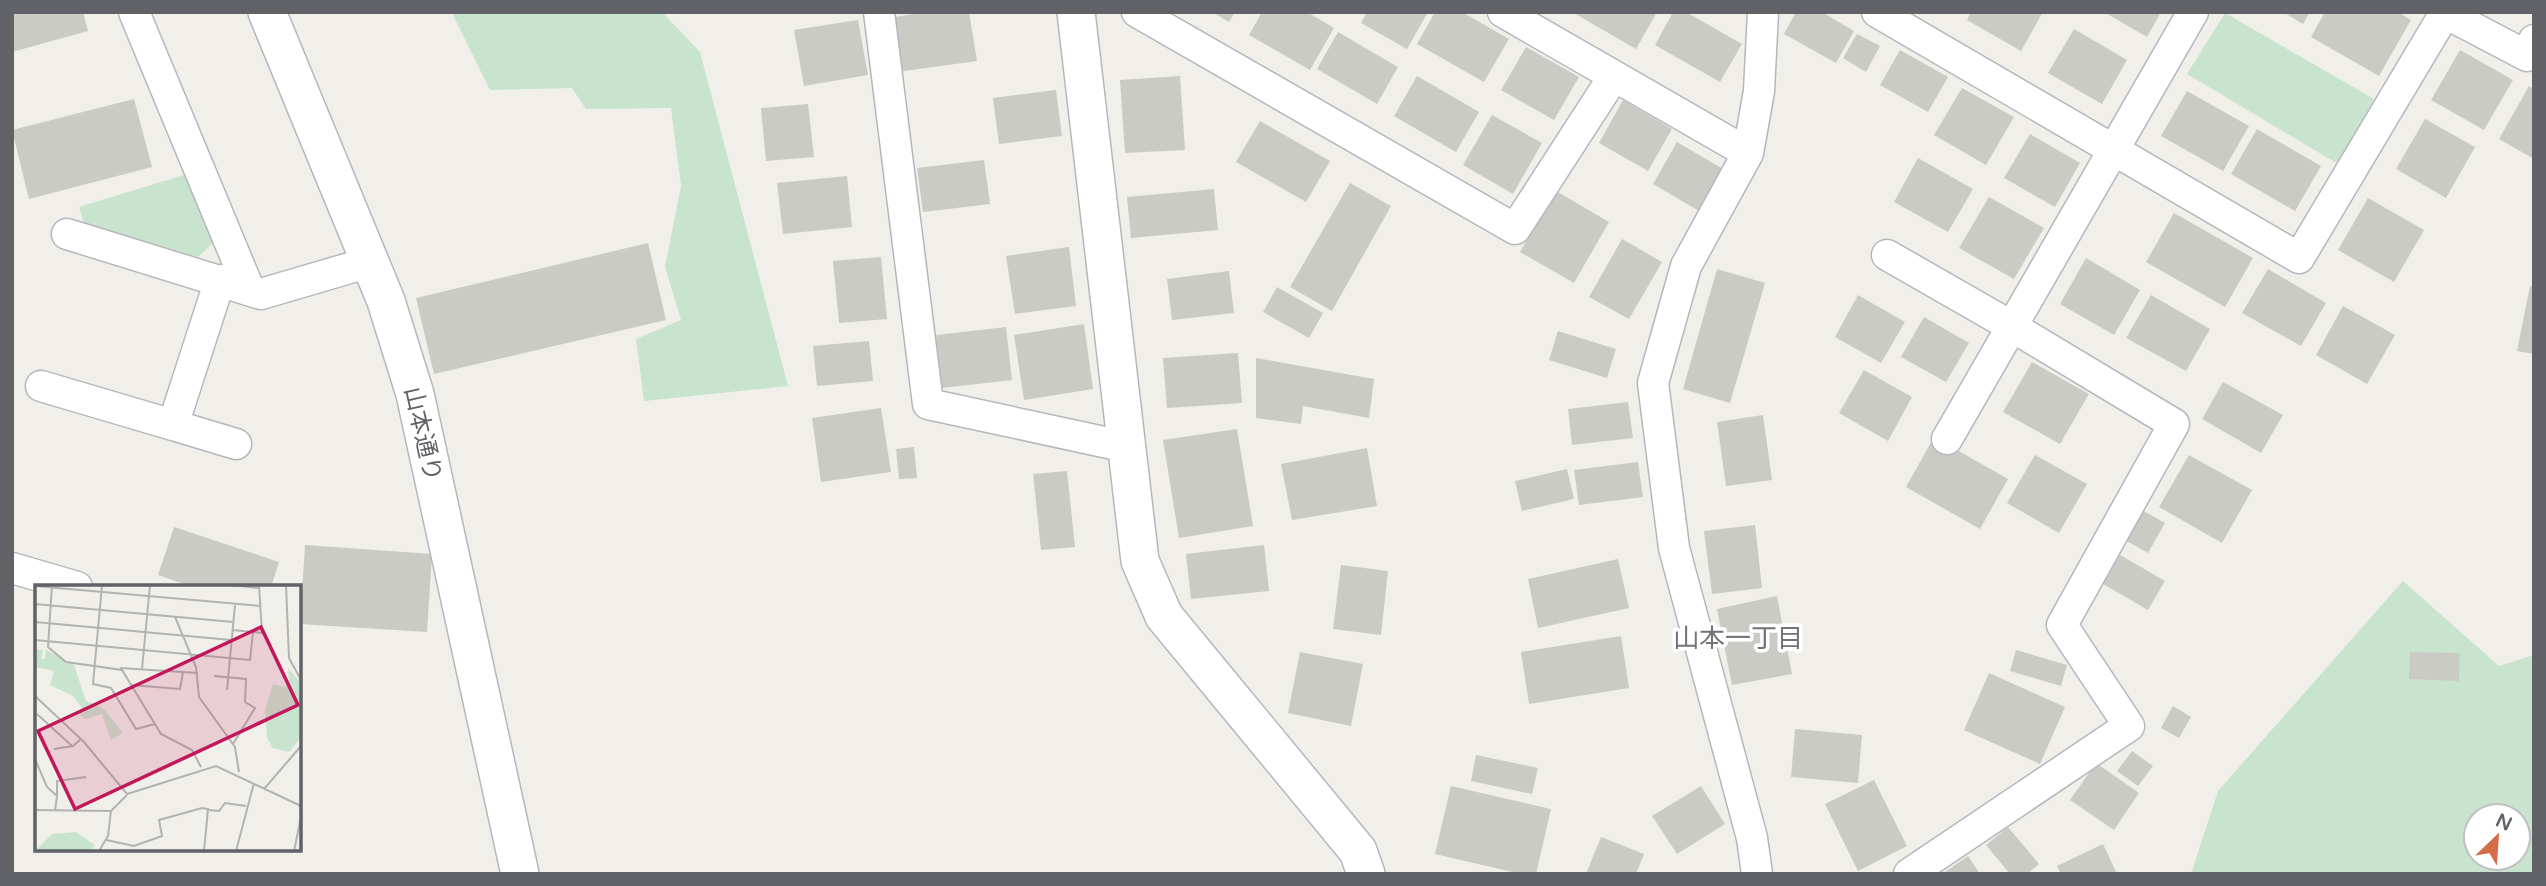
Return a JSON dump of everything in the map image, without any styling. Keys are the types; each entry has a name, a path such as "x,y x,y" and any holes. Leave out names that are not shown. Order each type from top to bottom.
{"street":[{"path":"134,12 249,289"},
{"name":"山本通り","path":"267,12 386,301 415,394 520,874"},
{"path":"879,12 928,404 1126,447"},
{"path":"1076,12 1140,561 1164,617 1358,851 1366,874"},
{"path":"1136,12 1515,229 1614,76"},
{"path":"1503,12 1748,153"},
{"path":"1757,874 1752,838 1674,548 1653,383 1686,266 1748,153 1759,91 1763,12"},
{"path":"1877,12 2299,258 2444,12 2527,56 2534,40"},
{"path":"1947,439 2193,12"},
{"path":"67,234 261,293 370,262"},
{"path":"1887,256 2011,326 2174,424 2063,625 2129,726 1909,874"},
{"path":"173,425 220,280"},
{"path":"41,386 236,444"},
{"path":"12,568 70,585"}],"green space":[{"path":"457,12 662,12 700,52 788,386 644,401 636,339 681,320 665,267 681,186 671,108 586,109 572,88 490,90 453,15"},
{"path":"2225,13 2374,99 2338,164 2187,74"},
{"path":"190,173 213,243 198,257 84,223 79,207"},
{"path":"2403,581 2499,666 2534,655 2534,874 2191,874 2218,791"}],"building":[{"path":"12,12 83,12 88,31 12,52"},
{"path":"925,12 969,12 977,61 897,72 889,18"},
{"path":"1212,12 1235,12 1229,22"},
{"path":"1262,12 1307,12 1334,28 1310,70 1249,35"},
{"path":"1367,12 1428,12 1407,49 1361,23"},
{"path":"1435,12 1462,12 1509,39 1484,82 1417,44"},
{"path":"1572,12 1657,12 1636,49"},
{"path":"1673,12 1686,12 1742,44 1720,82 1655,45"},
{"path":"1796,12 1822,12 1854,31 1836,63 1784,34"},
{"path":"1971,12 2043,12 2021,51 1967,20"},
{"path":"2104,12 2161,12 2147,37"},
{"path":"2283,12 2310,12 2303,24"},
{"path":"2325,12 2398,12 2411,20 2379,76 2311,37"},
{"path":"858,20 868,75 804,86 794,30"},
{"path":"2074,29 2127,60 2102,104 2048,73"},
{"path":"1338,32 1398,67 1377,104 1317,69"},
{"path":"1857,34 1880,46 1866,72 1843,58"},
{"path":"1526,47 1579,77 1554,120 1501,90"},
{"path":"1900,50 1948,77 1928,112 1880,85"},
{"path":"2460,50 2513,80 2484,130 2431,100"},
{"path":"1180,76 1185,150 1125,153 1120,80"},
{"path":"1417,76 1479,112 1456,152 1394,116"},
{"path":"2529,86 2534,89 2534,159 2499,139"},
{"path":"1962,88 2014,117 1986,165 1934,135"},
{"path":"1056,90 1062,136 999,144 993,98"},
{"path":"2187,91 2249,126 2223,171 2161,136"},
{"path":"134,99 152,167 29,199 12,130"},
{"path":"1623,100 1672,129 1648,171 1599,143"},
{"path":"808,104 814,157 766,161 761,108"},
{"path":"1492,115 1542,143 1513,194 1463,165"},
{"path":"2425,119 2475,147 2446,198 2396,169"},
{"path":"1260,121 1330,161 1306,202 1236,162"},
{"path":"2257,129 2321,166 2295,211 2231,174"},
{"path":"2030,134 2080,163 2055,207 2004,178"},
{"path":"1677,142 1723,169 1699,211 1653,184"},
{"path":"1918,158 1973,189 1948,232 1894,202"},
{"path":"984,160 990,204 923,212 917,168"},
{"path":"847,176 852,227 783,234 777,183"},
{"path":"1350,183 1391,206 1332,311 1290,287"},
{"path":"1214,189 1218,230 1131,238 1127,197"},
{"path":"1556,191 1609,222 1574,283 1520,252"},
{"path":"1989,197 2044,228 2014,279 1959,248"},
{"path":"2368,198 2424,230 2394,282 2338,250"},
{"path":"2174,213 2253,258 2225,307 2146,262"},
{"path":"1622,239 1662,262 1629,319 1589,297"},
{"path":"648,243 666,320 434,374 416,298"},
{"path":"1069,247 1076,306 1015,314 1006,256"},
{"path":"881,257 887,319 839,323 833,261"},
{"path":"2086,258 2140,290 2114,335 2060,304"},
{"path":"1717,269 1765,283 1730,403 1683,389"},
{"path":"2268,269 2326,303 2301,346 2242,313"},
{"path":"1229,271 1234,313 1172,320 1167,279"},
{"path":"2530,286 2534,287 2534,354 2517,351"},
{"path":"1277,287 1323,313 1309,338 1263,312"},
{"path":"1858,295 1905,322 1881,363 1835,337"},
{"path":"2151,295 2210,329 2186,371 2126,338"},
{"path":"2343,306 2395,335 2367,384 2316,355"},
{"path":"1924,317 1969,343 1946,382 1901,357"},
{"path":"1084,324 1093,389 1024,400 1014,335"},
{"path":"1006,327 1012,380 942,388 936,335"},
{"path":"1558,331 1616,349 1607,378 1549,360"},
{"path":"869,341 873,381 817,386 813,346"},
{"path":"1238,353 1242,403 1167,408 1163,358"},
{"path":"1256,358 1374,379 1369,418 1303,406 1301,424 1256,418"},
{"path":"2032,362 2089,394 2060,444 2003,412"},
{"path":"1864,370 1912,397 1888,441 1839,413"},
{"path":"2223,382 2283,415 2261,453 2202,419"},
{"path":"1628,402 1633,438 1572,445 1568,409"},
{"path":"881,408 891,472 821,482 812,418"},
{"path":"1763,415 1772,480 1726,486 1717,422"},
{"path":"1237,429 1253,526 1179,538 1163,440"},
{"path":"1934,437 2008,479 1980,529 1906,487"},
{"path":"914,447 917,478 899,479 896,449"},
{"path":"1367,448 1377,506 1292,520 1281,464"},
{"path":"2035,455 2087,484 2059,533 2007,503"},
{"path":"2189,455 2252,490 2222,543 2159,507"},
{"path":"1638,462 1643,497 1579,505 1574,470"},
{"path":"1567,469 1574,499 1522,511 1515,481"},
{"path":"1067,471 1075,547 1041,550 1033,474"},
{"path":"2142,510 2165,523 2148,553 2125,540"},
{"path":"1755,525 1762,588 1712,594 1704,531"},
{"path":"174,527 279,562 272,585 187,585 158,575"},
{"path":"305,545 432,554 427,632 301,624"},
{"path":"1264,545 1269,591 1191,599 1186,554"},
{"path":"2120,555 2165,581 2148,610 2103,584"},
{"path":"1618,559 1629,608 1538,628 1528,579"},
{"path":"1341,565 1388,571 1381,635 1333,629"},
{"path":"1777,596 1792,674 1732,685 1717,609"},
{"path":"1621,636 1629,688 1529,704 1521,652"},
{"path":"2016,650 2067,665 2061,686 2010,671"},
{"path":"1300,652 1363,664 1351,726 1288,713"},
{"path":"2410,652 2460,653 2459,681 2409,679"},
{"path":"1989,673 2065,707 2040,764 1964,730"},
{"path":"2173,706 2191,717 2179,738 2161,728"},
{"path":"1795,729 1862,735 1858,783 1791,777"},
{"path":"2132,751 2153,766 2138,786 2117,771"},
{"path":"1476,755 1538,768 1532,794 1471,781"},
{"path":"2096,763 2139,793 2114,830 2070,800"},
{"path":"1874,780 1907,846 1858,871 1825,804"},
{"path":"1451,786 1551,809 1536,874 1521,874 1435,854"},
{"path":"1701,786 1725,824 1677,854 1652,816"},
{"path":"2008,827 2039,864 2027,874 2010,874 1986,845"},
{"path":"1601,837 1644,854 1636,874 1586,874"},
{"path":"2103,844 2117,874 2061,874 2057,866"},
{"path":"1968,856 1980,874 1942,874"}],"district":[{"name":"山本一丁目","path":"1738,638"}]}
